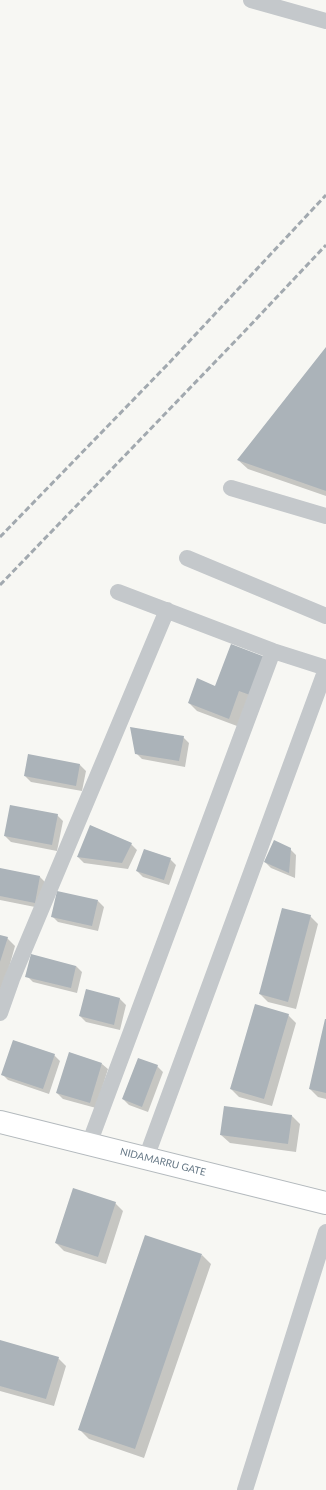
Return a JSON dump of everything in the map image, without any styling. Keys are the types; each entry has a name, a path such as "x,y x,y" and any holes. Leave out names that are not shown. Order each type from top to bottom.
{"main road":[{"name":"NIDAMARRU GATE","path":"0,1122 326,1203"}],"street":[{"path":"251,0 326,22"},
{"path":"231,488 326,516"},
{"path":"188,558 326,616"},
{"path":"118,592 326,669 146,1158"},
{"path":"0,1013 12,979 167,610"},
{"path":"89,1144 273,650"},
{"path":"246,1490 326,1232"}],"building":[{"path":"326,347 326,491 237,460"},
{"path":"231,644 265,657 250,695 239,691 229,719 188,703 197,678 215,686"},
{"path":"130,727 184,736 179,761 135,754"},
{"path":"28,754 80,764 76,786 24,776"},
{"path":"10,805 58,814 52,845 4,836"},
{"path":"90,825 132,843 122,863 77,857"},
{"path":"274,840 291,848 289,873 264,862"},
{"path":"144,849 171,858 164,880 136,871"},
{"path":"0,868 40,876 35,903 0,896"},
{"path":"57,891 98,900 92,926 51,917"},
{"path":"282,908 311,915 288,1002 259,994"},
{"path":"0,935 8,937 0,962"},
{"path":"31,954 76,966 71,988 25,977"},
{"path":"86,989 120,998 114,1025 79,1016"},
{"path":"255,1004 289,1014 264,1099 230,1089"},
{"path":"326,1019 326,1093 309,1089"},
{"path":"13,1040 55,1054 43,1089 1,1075"},
{"path":"69,1052 102,1063 90,1103 56,1093"},
{"path":"138,1058 158,1065 142,1107 122,1099"},
{"path":"224,1106 292,1115 288,1144 220,1135"},
{"path":"73,1188 116,1202 98,1257 55,1243"},
{"path":"145,1235 202,1254 135,1449 78,1430"},
{"path":"0,1340 59,1357 46,1399 0,1386"}],"railway":[{"path":"0,537 169,363 326,195"},
{"path":"0,585 326,245"}]}
